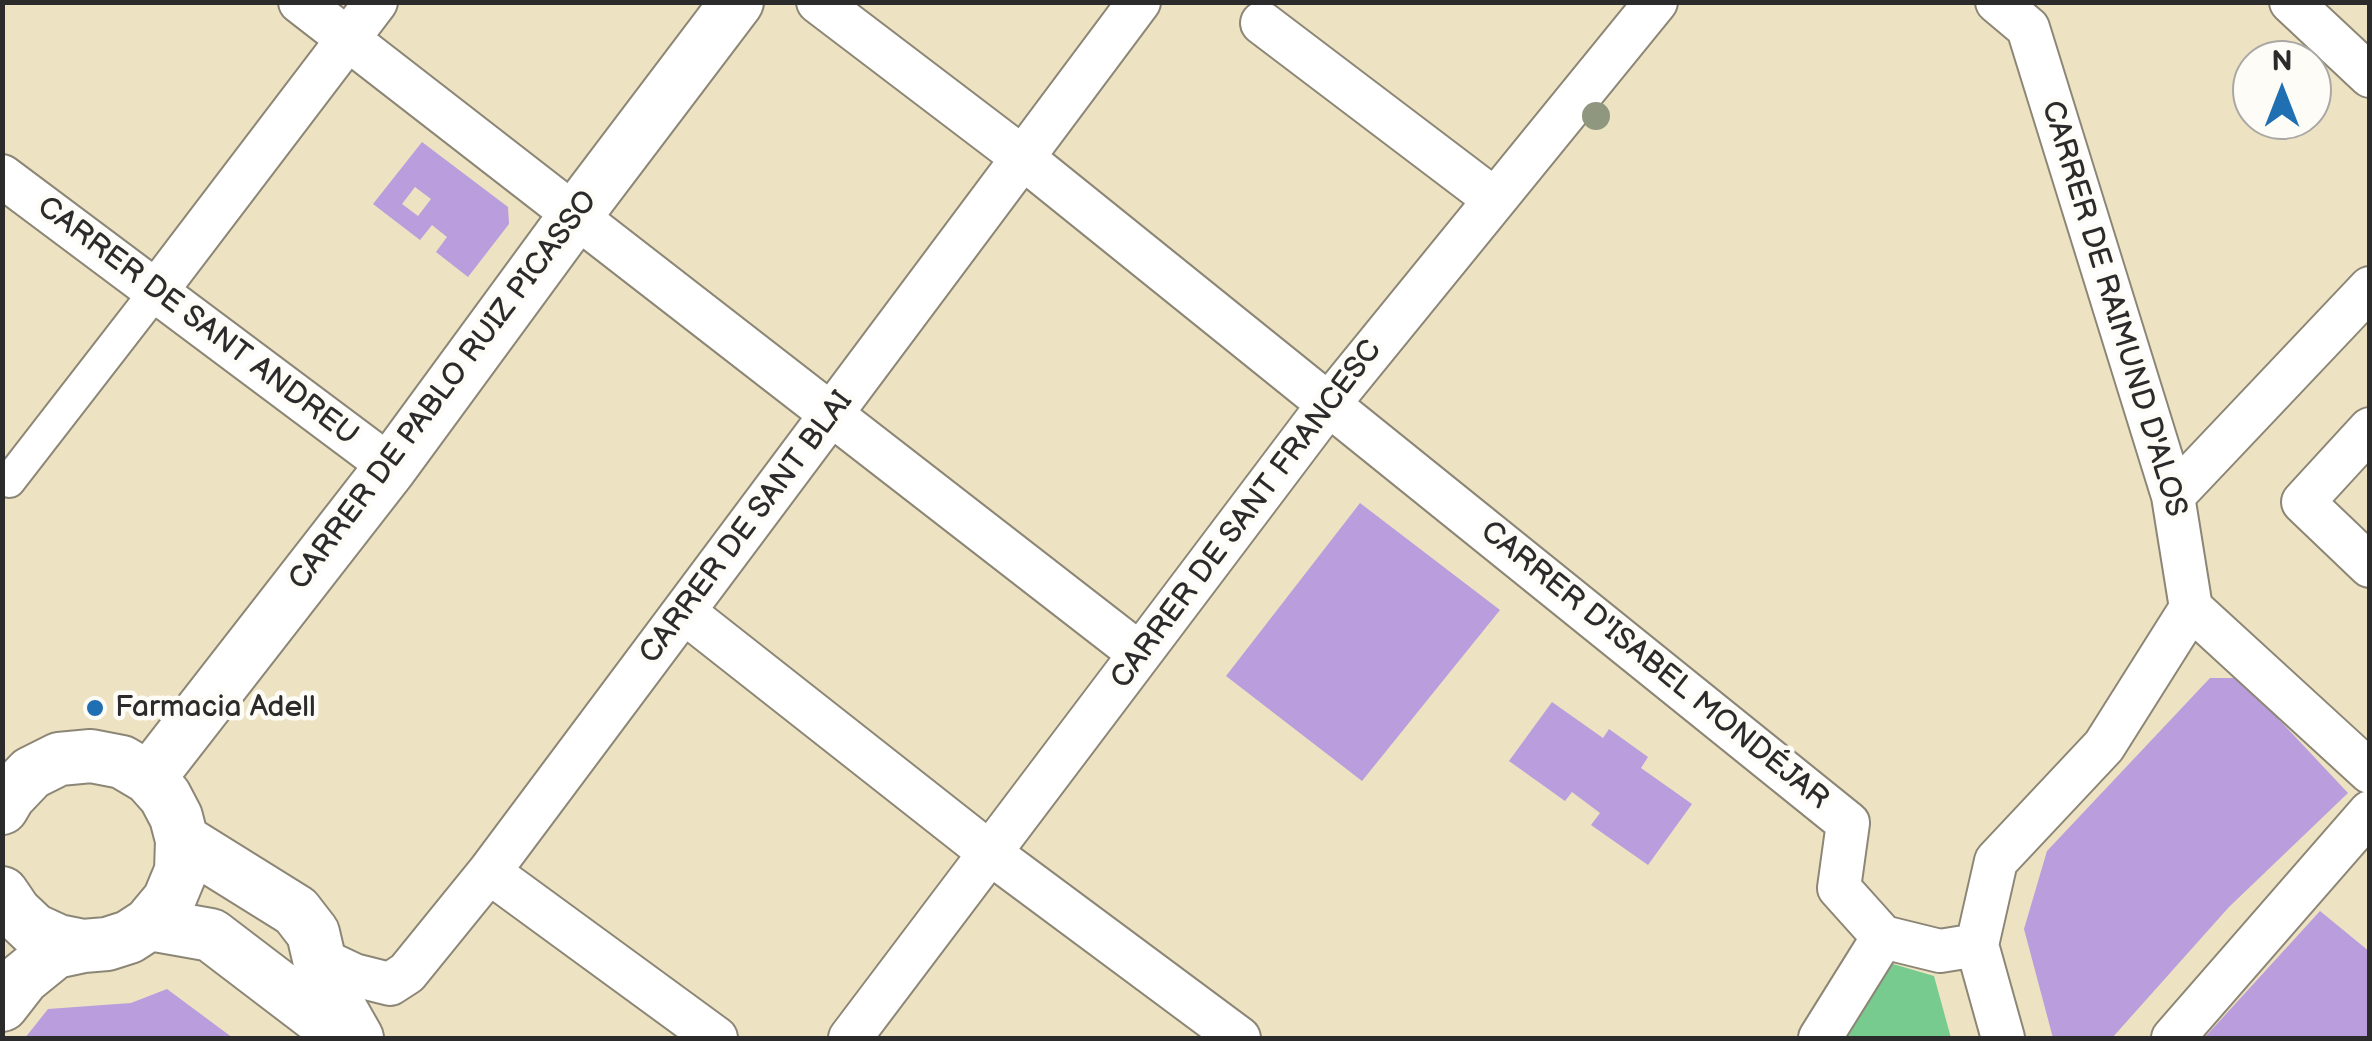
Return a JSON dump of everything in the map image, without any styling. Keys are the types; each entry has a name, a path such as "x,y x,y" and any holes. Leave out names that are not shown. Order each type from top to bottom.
{"street":[{"path":"300,2 1140,654"},
{"path":"9,481 376,2"},
{"name":"CARRER DE PABLO RUIZ PICASSO","path":"149,778 391,467 738,2"},
{"path":"818,2 1024,158 1328,405"},
{"name":"CARRER DE SANT BLAI","path":"320,959 354,975 390,984 407,974 490,872 1139,2"},
{"name":"CARRER DE SANT FRANCESC","path":"850,1038 1328,405 1656,2"},
{"name":"CARRER DE RAIMUND D'ALOS","path":"1997,2 2028,28 2174,496 2191,608"},
{"path":"2291,2 2370,76"},
{"path":"1262,23 1494,198"},
{"name":"CARRER DE SANT ANDREU","path":"2,176 391,467"},
{"path":"2174,496 2370,288"},
{"name":"CARRER D'ISABEL MONDÉJAR","path":"1328,405 1848,822 1840,888 1883,936"},
{"path":"2370,428 2304,502 2370,566"},
{"path":"2003,1038 1978,945 1996,861 2104,746 2191,608 2370,772"},
{"path":"684,612 990,852 1239,1038"},
{"path":"2,1005 23,978 55,952 106,944 149,924 169,900 180,871 182,840 171,806 149,778 122,762 91,756 60,759 31,773 5,799"},
{"path":"2173,1038 2370,812"},
{"path":"182,840 296,911 313,933 324,980 357,1038"},
{"path":"490,872 716,1038"},
{"path":"2,894 34,930 58,941 83,946"},
{"path":"149,924 211,935 347,1038"},
{"path":"1820,1038 1883,936 1940,950 1978,945"}],"green space":[{"path":"1893,964 1934,976 1951,1038 1843,1038"}],"building":[{"path":"422,142 508,207 509,224 468,277 436,252 447,237 432,225 420,240 373,204","holes":["415,187 431,199 418,216 402,204"]},
{"path":"1360,503 1500,610 1362,781 1226,676"},
{"path":"2210,678 2240,678 2348,793 2229,907 2112,1038 2053,1038 2024,929 2047,851"},
{"path":"1552,702 1603,738 1609,729 1648,757 1641,768 1692,804 1648,865 1591,825 1600,813 1572,792 1565,801 1509,761"},
{"path":"2320,911 2370,952 2370,1038 2204,1038"},
{"path":"167,989 233,1038 25,1038 48,1009 131,1003"}],"place":[{"name":"Farmacia Adell","path":"95,708"}]}
